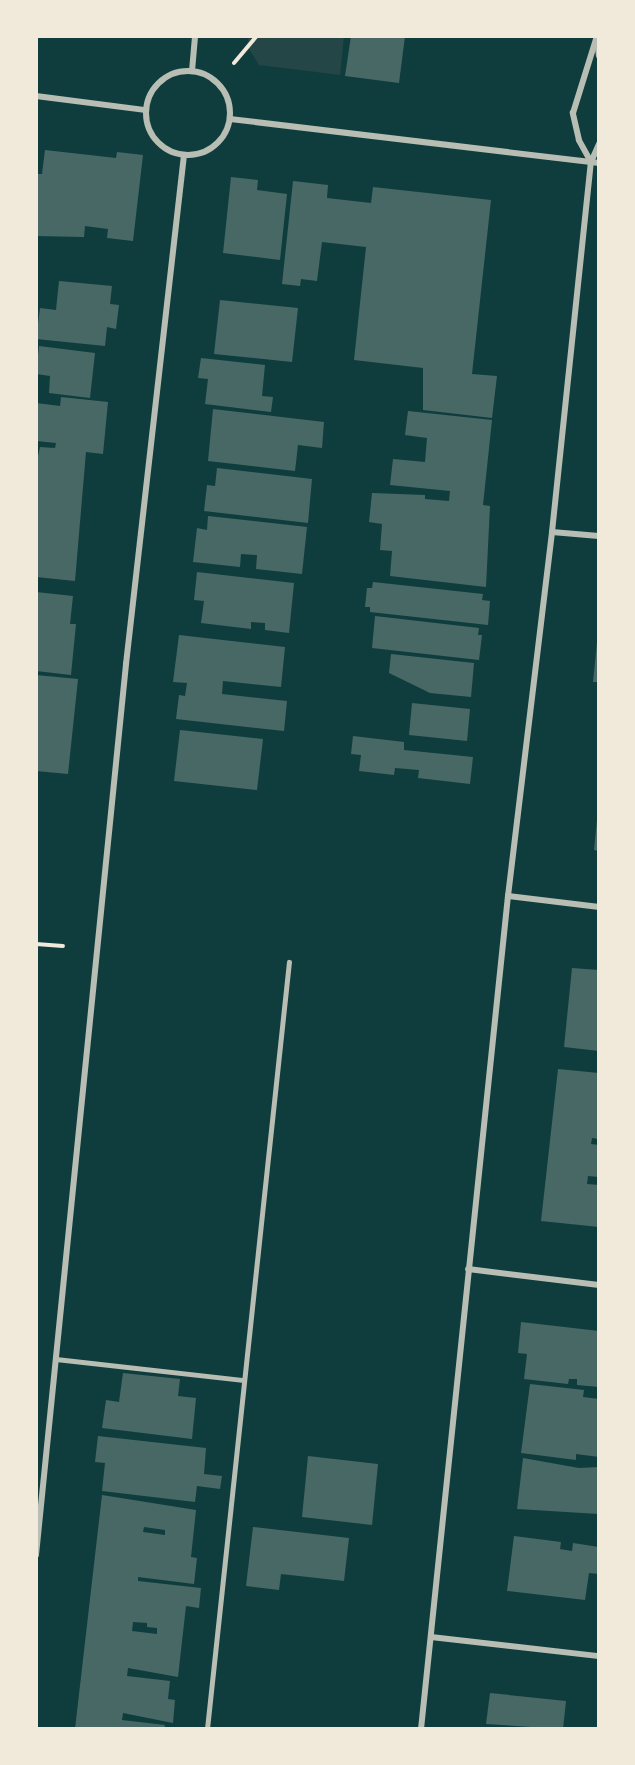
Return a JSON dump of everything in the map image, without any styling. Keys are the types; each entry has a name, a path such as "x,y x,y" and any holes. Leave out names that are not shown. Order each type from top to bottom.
{"street":[{"path":"192,71 195,36"},
{"path":"597,36 599,56"},
{"path":"591,162 579,140 573,113 597,36"},
{"path":"192,71 217,81 230,105 230,119 223,137 209,150 184,155 171,152 156,140 146,110 156,86 166,77 192,71"},
{"path":"36,96 146,110"},
{"path":"230,119 599,163"},
{"path":"421,1729 508,896 552,532 591,162 599,144"},
{"path":"36,1555 126,664 184,155"},
{"path":"552,532 599,536"},
{"path":"508,896 599,907"},
{"path":"468,1269 599,1285"},
{"path":"431,1637 599,1656"}],"lane":[{"path":"207,1729 289,962"},
{"path":"56,1359 244,1380"}],"path":[{"path":"234,63 256,36"},
{"path":"36,944 63,946"}],"shaded area":[{"path":"249,36 344,36 340,75 259,65 247,46"}],"building":[{"path":"351,36 405,36 399,83 345,76"},
{"path":"45,150 116,158 117,152 143,155 133,241 107,238 108,229 85,226 84,237 36,236 36,174 42,174"},
{"path":"231,177 258,180 257,190 287,194 280,260 223,253"},
{"path":"293,181 328,185 327,198 371,203 373,187 491,200 472,374 497,376 492,418 423,410 423,368 354,360 366,247 322,242 317,281 301,279 300,286 282,284"},
{"path":"59,281 112,286 110,304 119,305 116,329 107,327 105,346 36,339 40,308 56,310"},
{"path":"220,300 298,308 292,362 214,354"},
{"path":"39,346 95,353 90,398 49,393 50,376 36,374"},
{"path":"201,358 265,365 262,396 273,397 271,412 205,404 208,379 198,378"},
{"path":"61,397 108,402 103,454 86,452 75,581 36,577 36,465 40,447 55,448 56,443 36,441 36,403 60,406"},
{"path":"213,409 324,422 322,448 298,445 295,471 208,461"},
{"path":"408,411 492,420 483,505 490,506 486,587 390,576 392,551 380,550 382,524 369,522 372,493 425,495 425,499 449,501 450,491 390,485 393,459 425,462 427,438 405,435"},
{"path":"217,468 312,479 308,523 204,511 207,485 215,486"},
{"path":"208,516 307,527 302,574 256,569 257,555 241,554 240,567 193,562 197,528 207,530"},
{"path":"197,572 294,583 289,633 265,630 265,623 251,622 251,629 201,623 204,601 194,600"},
{"path":"373,582 483,594 482,600 490,601 488,625 370,612 370,607 365,607 367,588 372,588"},
{"path":"36,592 73,596 70,624 76,624 71,675 36,671"},
{"path":"375,616 479,628 478,635 482,635 479,660 372,648"},
{"path":"179,635 285,647 281,687 223,681 222,694 287,701 284,731 176,719 179,695 185,696 187,683 173,682"},
{"path":"597,642 599,642 599,682 593,682"},
{"path":"391,654 474,663 471,697 430,693 389,673"},
{"path":"36,675 78,679 68,774 36,771"},
{"path":"412,703 470,709 467,741 409,735"},
{"path":"180,730 263,739 257,790 174,781"},
{"path":"353,736 404,742 404,750 473,757 470,784 418,778 419,770 395,768 394,775 359,771 361,755 351,754"},
{"path":"597,820 599,820 599,851 594,850"},
{"path":"572,968 599,970 599,1051 564,1047"},
{"path":"558,1069 599,1073 599,1139 592,1138 591,1144 599,1145 599,1177 588,1176 587,1184 599,1185 599,1227 541,1221"},
{"path":"521,1322 599,1331 599,1387 577,1385 577,1379 569,1379 568,1384 524,1379 527,1354 518,1353"},
{"path":"123,1373 180,1379 178,1396 196,1398 192,1439 102,1428 106,1400 119,1402"},
{"path":"530,1384 584,1390 583,1397 599,1399 599,1457 576,1454 576,1460 521,1453"},
{"path":"98,1436 206,1448 204,1474 222,1476 220,1489 197,1486 195,1502 102,1491 105,1463 95,1462"},
{"path":"308,1456 378,1464 372,1525 302,1517"},
{"path":"523,1458 579,1468 599,1467 599,1514 517,1509"},
{"path":"102,1495 196,1510 191,1557 197,1558 194,1584 138,1577 138,1581 201,1588 199,1608 186,1606 178,1677 128,1668 127,1676 170,1681 168,1699 175,1700 173,1723 123,1713 122,1720 165,1725 164,1729 75,1729","holes":["144,1527 165,1530 165,1535 143,1532","133,1622 147,1623 147,1627 157,1628 157,1634 132,1631"]},
{"path":"253,1527 349,1538 344,1581 281,1574 279,1590 246,1586"},
{"path":"514,1536 561,1542 560,1549 572,1551 573,1543 599,1547 599,1574 589,1573 585,1600 507,1591"},
{"path":"490,1693 566,1701 563,1729 486,1724"}]}
